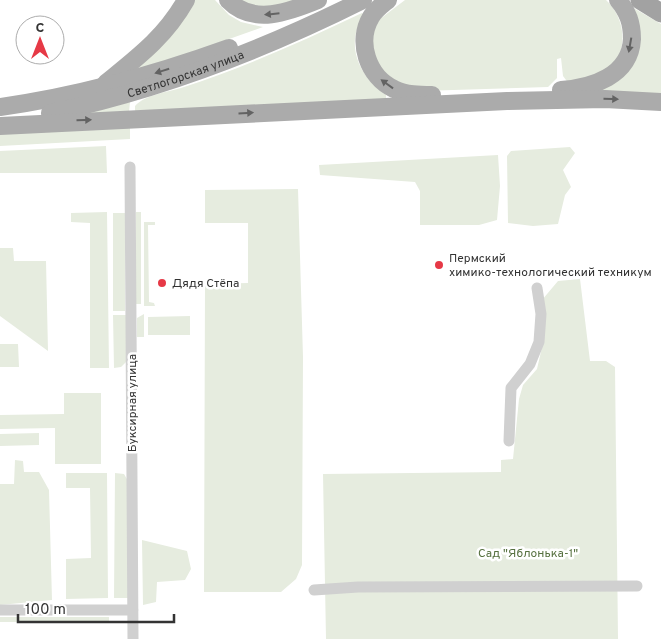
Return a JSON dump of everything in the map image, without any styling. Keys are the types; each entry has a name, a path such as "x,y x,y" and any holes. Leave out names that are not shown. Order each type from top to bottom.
{"highway":[{"path":"640,0 661,13"}],"main road":[{"path":"100,88 152,46 166,31 186,0"},
{"path":"228,0 245,11 264,15 286,12 318,0"},
{"name":"Светлогорская улица","path":"0,107 100,88 213,54 284,25 336,0"},
{"name":"Светлогорская улица","path":"0,121 105,101 193,74 274,42 364,0"},
{"path":"388,0 372,16 366,28 365,40 369,64 375,74 395,90 432,95 564,90 604,80 617,72 624,64 631,42 630,20 618,0"},
{"path":"0,126 516,101 605,99 661,102"}],"street":[{"name":"Буксирная улица","path":"130,167 133,639"},
{"path":"508,441 511,388 530,364 539,342 541,314 537,288"},
{"path":"314,590 358,587 637,586"},
{"path":"0,610 133,610"}],"green space":[{"path":"190,0 215,0 229,15 241,22 263,27 136,72 133,68"},
{"path":"233,0 307,0 259,12"},
{"path":"405,0 606,0 618,17 623,38 618,58 612,67 603,74 591,79 569,84 563,76 561,58 557,59 557,78 548,87 421,91 383,79 367,37 376,22"},
{"path":"625,3 661,24 661,98 590,93 626,68"},
{"path":"362,13 364,15 355,37 357,59 368,79 386,95 386,99 135,111 135,106 144,99 250,63"},
{"path":"130,102 129,112 76,114"},
{"path":"130,125 130,139 0,146 0,133"},
{"path":"106,146 107,173 0,173 0,151"},
{"path":"570,147 575,153 563,170 571,187 565,195 558,224 533,226 508,223 507,156 511,151"},
{"path":"498,155 500,186 497,220 479,225 420,225 420,191 415,182 320,175 319,165"},
{"path":"298,189 303,357 302,565 296,579 281,592 204,592 205,284 248,283 248,223 205,223 205,190"},
{"path":"107,212 109,368 90,368 90,223 71,222 71,213"},
{"path":"136,212 141,212 141,304 136,304"},
{"path":"113,213 125,213 125,311 113,311"},
{"path":"144,222 155,222 155,225 148,225 149,302 154,303 155,306 144,306"},
{"path":"0,248 13,248 14,261 46,261 48,351 0,316"},
{"name":"Сад \"Яблонька-1\"","path":"580,279 590,361 606,361 615,367 618,639 326,639 323,474 501,472 501,460 513,459 519,399 523,385 537,369 543,343 542,300 558,281"},
{"path":"144,314 144,337 137,337 137,318"},
{"path":"113,315 126,315 126,362 121,367 114,368"},
{"path":"190,316 190,335 148,335 148,317"},
{"path":"0,344 18,344 19,367 0,367"},
{"path":"64,393 101,393 101,464 55,464 55,428 0,429 0,415 64,414"},
{"path":"39,433 39,445 0,446 0,434"},
{"path":"15,460 23,461 24,472 39,472 49,490 52,600 0,605 0,484 14,484"},
{"path":"66,473 107,473 108,598 66,599 66,559 91,558 90,488 66,488"},
{"path":"115,473 124,474 128,481 128,598 114,598"},
{"path":"142,540 187,551 191,569 185,580 157,582 156,602 143,605"},
{"path":"0,617 109,617 109,622 0,622"}],"place":[{"name":"Пермский химико-технологический техникум","path":"439,265"},
{"name":"Дядя Стёпа","path":"162,283"}]}
